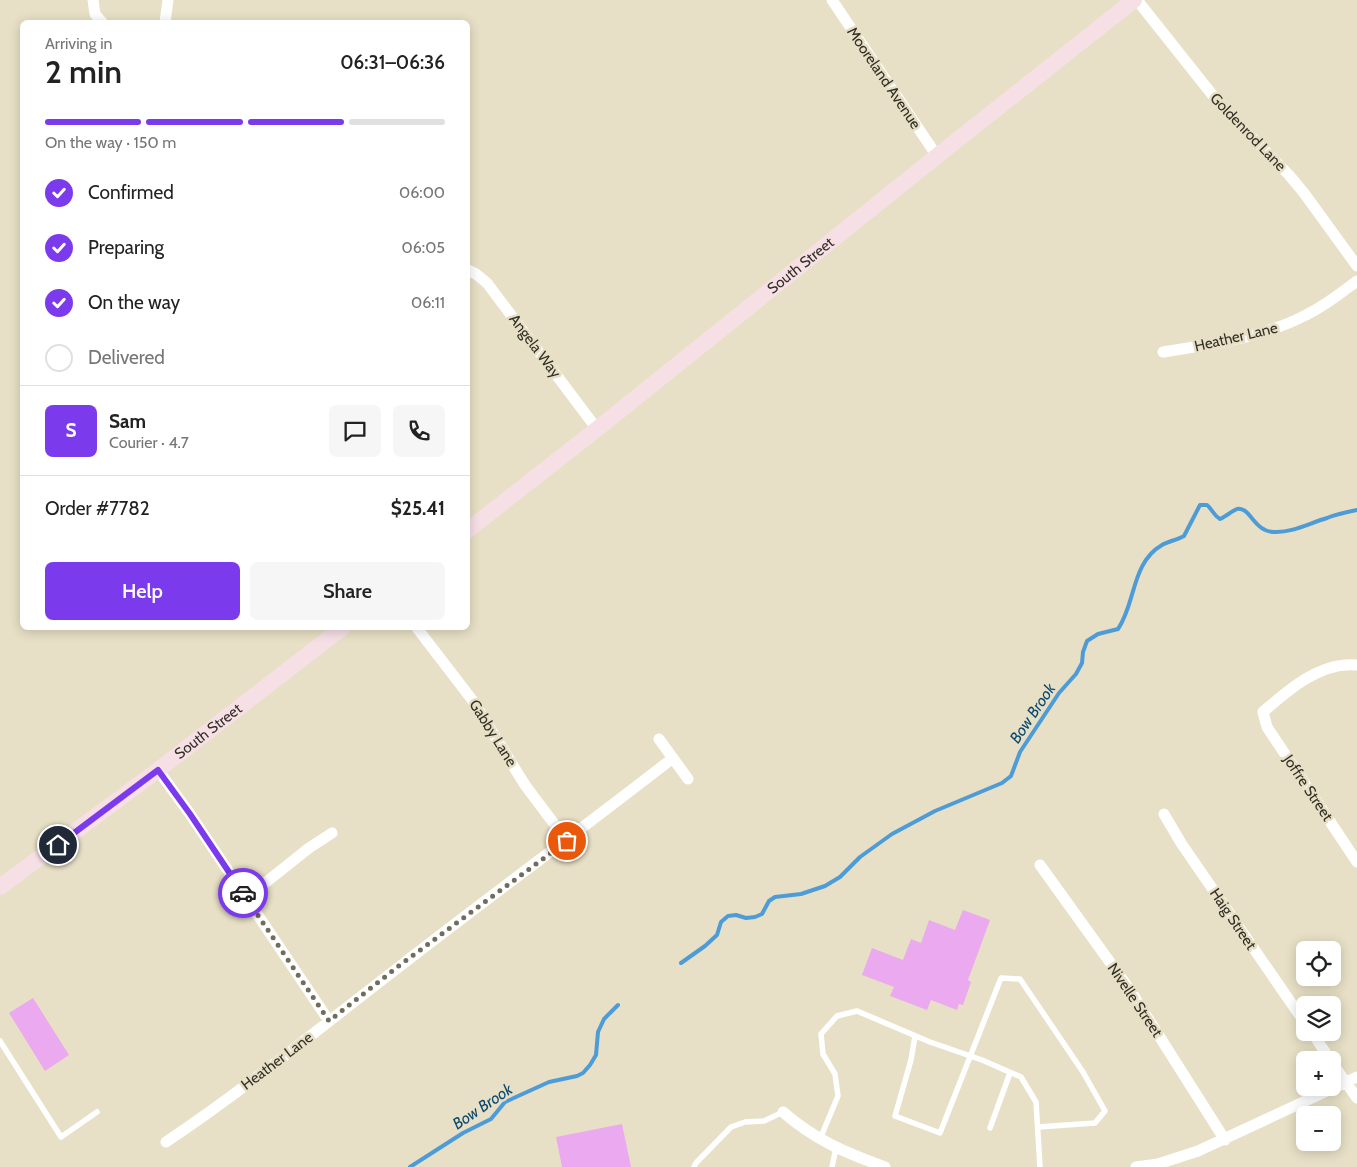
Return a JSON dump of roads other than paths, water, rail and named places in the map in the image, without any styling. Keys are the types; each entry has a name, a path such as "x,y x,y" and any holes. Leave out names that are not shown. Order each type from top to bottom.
{"main road":[{"name":"South Street","path":"470,528 598,429 937,156 1136,0"},
{"name":"South Street","path":"0,887 158,770 339,630"}],"street":[{"path":"93,0 95,14 100,20"},
{"path":"165,20 168,0"},
{"name":"Mooreland Avenue","path":"832,0 937,156"},
{"name":"Goldenrod Lane","path":"1136,0 1222,107 1284,169 1304,192 1357,266"},
{"name":"Angela Way","path":"470,271 487,283 598,429"},
{"name":"Heather Lane","path":"1163,352 1246,338 1289,324 1325,305 1357,281"},
{"name":"Gabby Lane","path":"419,630 473,701 526,785 567,841"},
{"name":"Joffre Street","path":"1357,665 1336,666 1310,676 1263,712 1267,727 1357,862"},
{"path":"659,739 688,779"},
{"name":"Heather Lane","path":"166,1142 293,1049 400,965 567,841 673,758"},
{"path":"158,770 190,814 329,1021"},
{"name":"Haig Street","path":"1164,814 1181,843 1296,1010"},
{"path":"246,898 309,848 332,833"},
{"name":"Nivelle Street","path":"1040,865 1130,990 1225,1140"},
{"path":"1341,1075 1357,1098"},
{"path":"1136,1167 1158,1164 1198,1152 1357,1077"},
{"path":"782,1112 802,1129 836,1148 885,1167"}],"lane":[{"path":"915,1036 911,1060 895,1116 940,1133 1001,978 1020,978 1083,1072 1105,1111 1095,1123 1038,1127"},
{"path":"820,1139 838,1096 835,1074 823,1054 821,1034 837,1016 857,1011 915,1036 970,1055 1021,1077 1036,1102 1040,1167"},
{"path":"0,1041 61,1137 97,1112"},
{"path":"990,1128 1010,1072"},
{"path":"694,1167 731,1127 744,1122 764,1121 782,1112"},
{"path":"832,1167 836,1148"}],"waterway":[{"name":"Bow Brook","path":"681,963 717,935 721,922 728,916 755,917 762,914 769,901 775,897 801,894 825,886 840,877 860,857 892,834 935,811 1002,783 1011,776 1020,752 1059,693 1076,674 1082,663 1087,641 1098,634 1118,629 1124,619 1139,573 1145,562 1162,545 1184,536 1200,505 1207,505 1220,519 1237,509 1242,509 1262,528 1274,532 1294,529 1334,515 1357,510"},
{"name":"Bow Brook","path":"410,1167 463,1133 491,1119 505,1102 549,1082 583,1073 596,1055 598,1032 604,1019 618,1005"}]}
